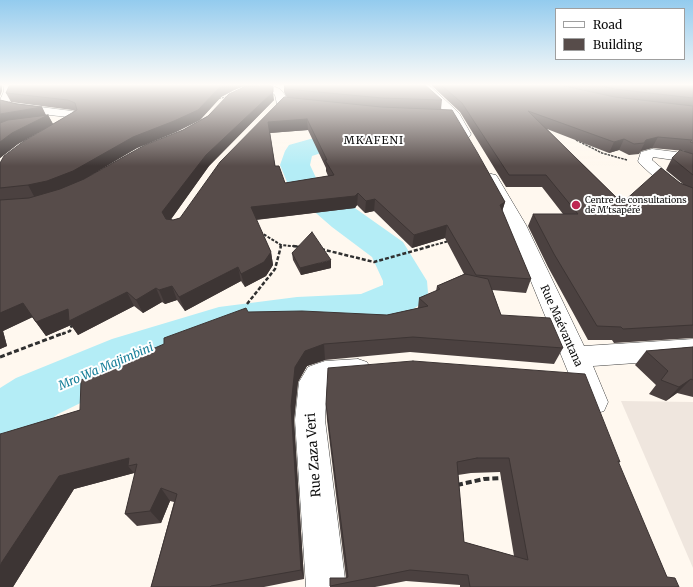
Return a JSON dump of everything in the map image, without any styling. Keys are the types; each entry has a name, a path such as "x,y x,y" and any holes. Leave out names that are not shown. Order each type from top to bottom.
{"street":[{"path":"46,111 72,114 74,119"},
{"path":"444,111 472,145"},
{"path":"40,122 74,119"},
{"path":"47,136 74,119"},
{"path":"693,162 676,156 652,153 646,155 645,161 679,191 693,197"},
{"name":"Rue Maévantana","path":"483,162 517,225 571,370 603,427"},
{"path":"571,370 693,349"},
{"name":"Rue Zaza Veri","path":"326,587 310,420 313,382 318,375 325,372 387,367"}],"path":[{"path":"576,140 602,153 649,165"},
{"path":"255,229 281,245 305,247"},
{"path":"320,249 374,262 453,241"},
{"path":"246,304 275,269 281,245"},
{"path":"0,358 70,331 73,320"},
{"path":"450,487 484,479 506,478 504,471"}],"shaded area":[{"path":"621,401 693,402 693,568"}],"building":[{"path":"0,111 16,111 0,114"},
{"path":"75,111 195,111 133,137 73,171 47,181 0,188 0,163 4,156 24,141"},
{"path":"212,111 252,111 206,155 162,212 166,219 173,220 180,218 220,162 270,111 453,111 505,202 500,205 531,279 476,275 447,225 414,235 375,199 366,201 358,193 355,196 251,207 271,252 264,262 241,274 238,267 179,297 172,286 159,290 156,288 136,300 127,292 69,321 68,309 36,322 23,303 0,313 0,200 29,198 60,189 84,179 145,145 183,130 208,116","holes":["307,119 327,160 325,160 334,175 285,183 279,166 275,166 268,122"]},
{"path":"467,111 528,111 622,203 661,168 680,183 693,188 693,325 623,329 621,327 597,326 554,254 533,214 578,214 546,175 509,175"},
{"path":"529,111 693,111 693,143 690,142 692,140 658,137 646,140 644,143 634,144 624,139 614,142"},
{"path":"48,115 12,133 0,142 0,123 8,120"},
{"path":"680,150 693,154 693,175 672,158"},
{"path":"312,232 331,260 300,268 292,253"},
{"path":"465,274 488,279 501,315 550,318 563,348 413,337 324,344 305,351 295,367 291,406 301,570 210,587 151,587 177,494 161,488 150,511 125,514 137,464 128,466 129,458 59,476 0,565 0,434 80,410 81,380 164,344 164,338 246,308 248,312 302,311 387,315 428,306 419,298 440,289 437,286"},
{"path":"693,347 693,380 691,379 679,387 661,380 668,371 646,351"},
{"path":"413,361 585,374 620,462 618,461 667,577 675,578 679,587 470,587 468,575 410,570 330,586 330,578 348,577 326,404 328,368","holes":["477,458 509,458 528,560 464,542 457,462"]}],"waterway":[{"name":"Mro Wa Majimbini","path":"0,421 37,396 131,354 219,325 297,314 365,311 393,300 405,293 405,281 389,251 345,219 305,187 295,165 299,151 321,144 346,142 377,135 393,127 400,115 399,111"}],"place":[{"name":"Centre de consultations de M'tsapéré","path":"576,205"}],"district":[{"name":"MKAFENI","path":"374,141"}]}
